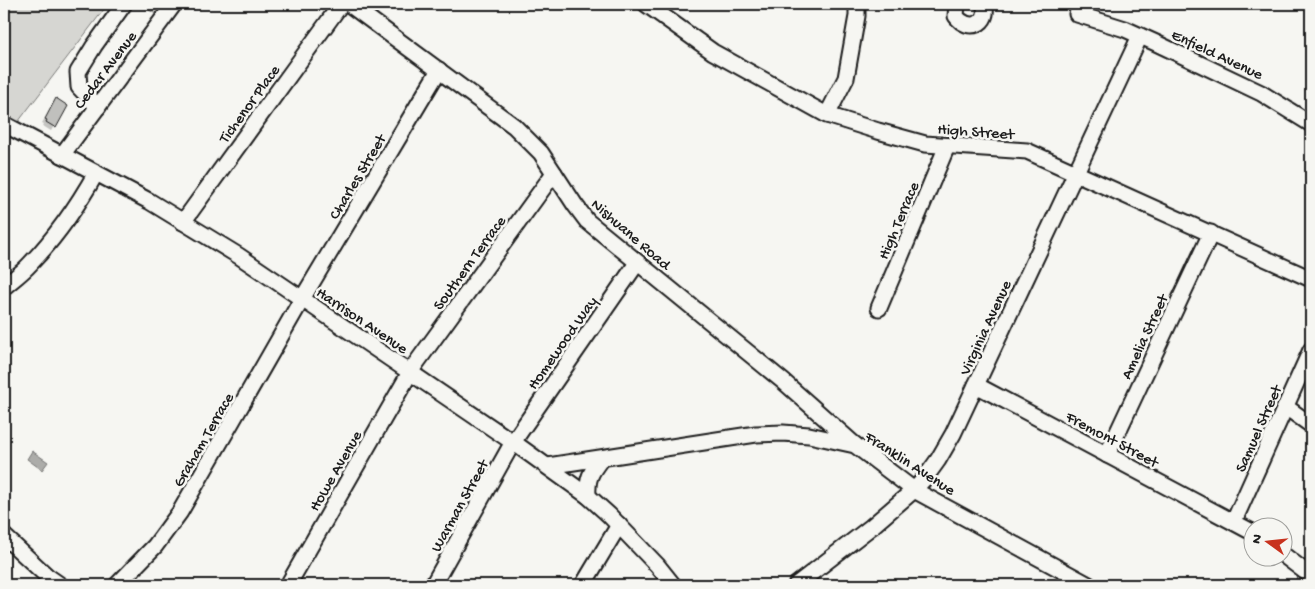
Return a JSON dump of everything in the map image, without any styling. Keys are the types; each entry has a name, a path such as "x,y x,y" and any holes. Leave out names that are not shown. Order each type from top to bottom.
{"street":[{"path":"98,106 80,87 78,72 124,4"},
{"name":"Cedar Avenue","path":"62,155 174,4"},
{"name":"Tichenor Place","path":"183,222 341,4"},
{"name":"Nishuane Road","path":"349,4 514,126 541,153 587,222 784,382 855,445"},
{"name":"High Street","path":"646,4 714,52 827,115 925,144 1028,151 1311,279"},
{"path":"827,115 846,78 857,16 857,4"},
{"path":"956,4 956,16 959,21 971,26 982,20 985,14 984,4"},
{"name":"Enfield Avenue","path":"1077,14 1140,36 1261,93 1311,124"},
{"name":"Virginia Avenue","path":"796,585 871,527 914,490 938,460 953,434 1140,36"},
{"name":"Charles Street","path":"302,299 439,70"},
{"name":"Harrison Avenue","path":"4,124 149,201 239,256 548,466 588,496 619,525 674,585"},
{"name":"High Terrace","path":"879,308 947,146"},
{"path":"4,287 30,264 60,227 79,203 96,173"},
{"name":"Southern Terrace","path":"410,372 554,173"},
{"name":"Amelia Street","path":"1107,455 1211,233"},
{"name":"Homewood Way","path":"513,442 637,263"},
{"name":"Graham Terrace","path":"117,585 155,546 180,512 302,299"},
{"name":"Samuel Street","path":"1234,521 1311,350"},
{"name":"Howe Avenue","path":"288,585 410,372"},
{"name":"Fremont Street","path":"976,385 1242,526"},
{"path":"1286,407 1311,425"},
{"name":"Franklin Avenue","path":"548,466 756,434 783,433 809,435 855,445 914,490 1085,584"},
{"name":"Warman Street","path":"433,585 513,442"},
{"path":"588,496 588,482 592,471 600,459"},
{"path":"583,585 619,525"},
{"path":"4,536 47,576 60,585"},
{"path":"1292,562 1311,576"}],"shaded area":[{"path":"4,4 108,4 15,126 4,121"},
{"path":"139,4 169,4 159,16"},
{"path":"32,451 48,462 42,470 27,459"}],"building":[{"path":"56,98 68,106 56,128 46,122 47,120 45,119"}]}
